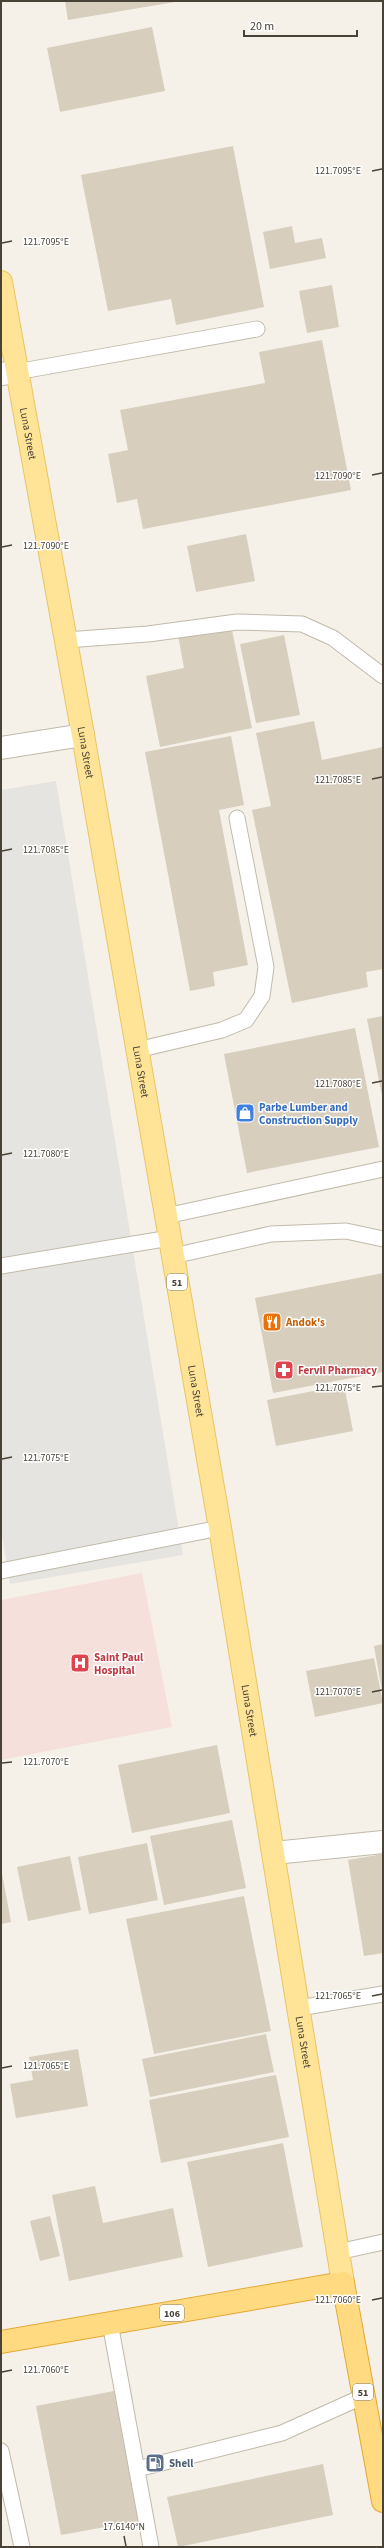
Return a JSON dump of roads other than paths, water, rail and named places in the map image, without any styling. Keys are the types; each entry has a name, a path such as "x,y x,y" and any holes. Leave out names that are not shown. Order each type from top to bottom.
{"highway":[{"name":"106","path":"1,2342 343,2283"},
{"name":"Luna Street","path":"343,2283 383,2501"}],"main road":[{"name":"Luna Street","path":"1,282 9,373 66,640 83,735 220,1528 343,2283"}],"street":[{"path":"1,748 83,735"},
{"path":"274,1853 383,1842"}],"lane":[{"path":"9,373 257,329"},
{"path":"66,640 148,634 237,622 302,624 332,638 383,676"},
{"path":"137,1050 228,1028 246,1020 262,996 266,967 237,818"},
{"path":"166,1216 383,1169"},
{"path":"1,1266 271,1234 346,1231 383,1238"},
{"path":"1,1571 220,1528"},
{"path":"299,2008 383,1994"},
{"path":"338,2252 383,2242"},
{"path":"110,2323 151,2547"},
{"path":"136,2469 282,2434 364,2396"},
{"path":"1,2451 22,2547"}],"place":[{"name":"Parbe Lumber and Construction Supply","path":"245,1113"},
{"name":"Andok's","path":"272,1322"},
{"name":"Fervil Pharmacy","path":"284,1370"},
{"name":"Saint Paul Hospital","path":"80,1663"},
{"name":"Shell","path":"155,2463"}]}
